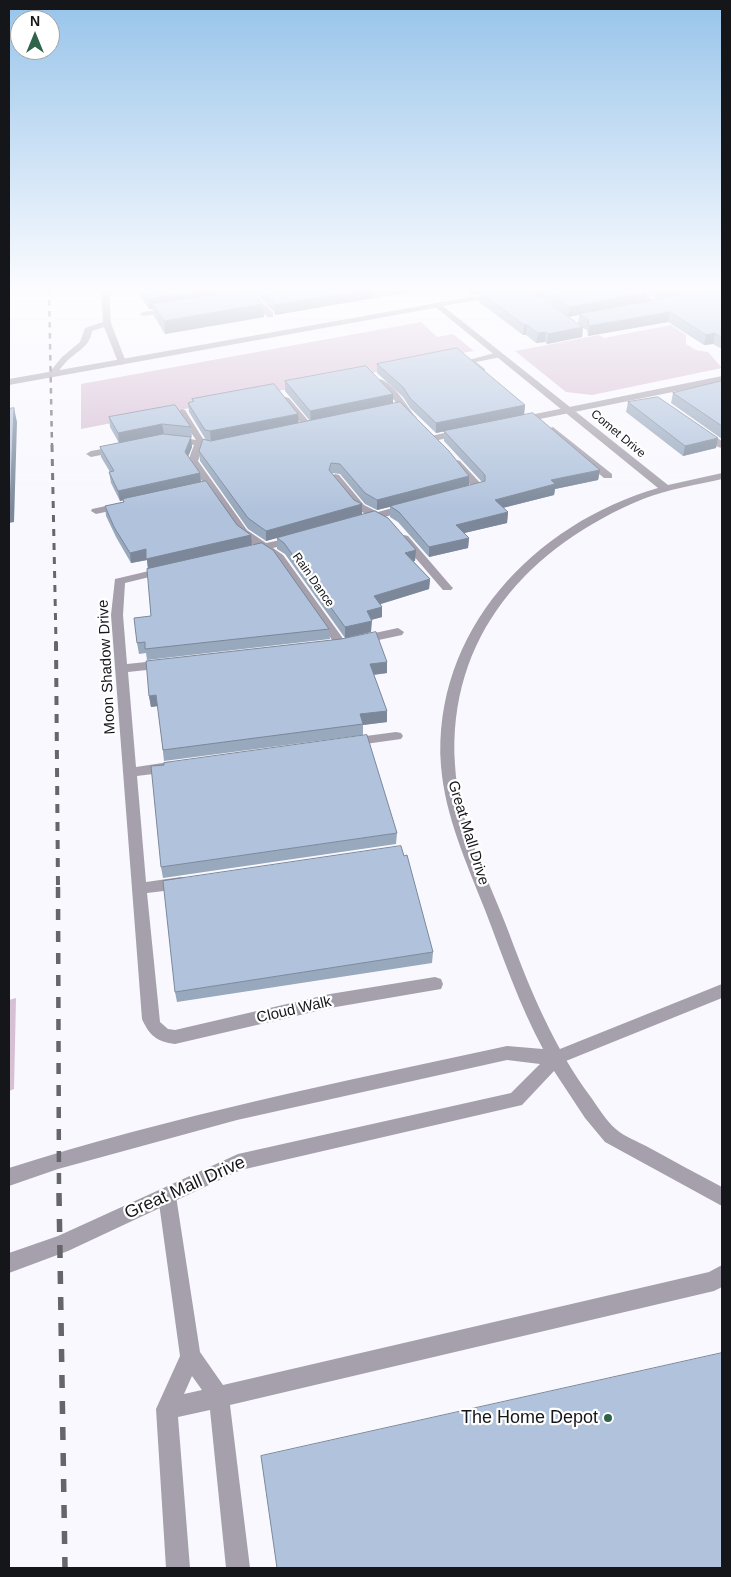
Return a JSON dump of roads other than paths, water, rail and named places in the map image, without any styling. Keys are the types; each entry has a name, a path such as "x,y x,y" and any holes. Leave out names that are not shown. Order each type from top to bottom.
{"street":[{"path":"51,375 62,363"},
{"path":"9,382 119,363"},
{"path":"471,363 491,379"},
{"name":"Comet Drive","path":"508,363 569,409 666,489"},
{"path":"372,374 399,400 398,407 431,436 471,430"},
{"path":"508,422 722,379"},
{"path":"280,393 308,426"},
{"path":"647,393 662,404"},
{"path":"182,412 201,440 200,444"},
{"path":"536,417 608,476"},
{"path":"692,424 721,445"},
{"path":"164,439 187,440 211,446 230,442"},
{"name":"Rain Dance","path":"200,444 194,454 193,461 205,487 243,532 279,557 341,644"},
{"path":"91,454 128,447"},
{"path":"452,495 479,488 453,458"},
{"name":"Great Mall Drive","path":"722,476 666,489 638,498 579,528 530,563 510,581 482,619 470,642 454,683 448,735 448,765 453,795 519,982 556,1058 598,1122 611,1136 722,1197"},
{"path":"335,477 360,507 396,529 447,588"},
{"path":"96,511 134,503"},
{"path":"354,523 415,505"},
{"path":"234,554 311,535"},
{"name":"Moon Shadow Drive","path":"156,1031 150,1019 117,615 119,581 177,567"},
{"path":"325,646 398,632"},
{"path":"121,669 179,662"},
{"path":"337,744 396,736"},
{"path":"130,772 179,766"},
{"path":"139,889 198,880"},
{"name":"Cloud Walk","path":"156,1031 165,1037 175,1037 330,1001 435,984"},
{"path":"9,1177 58,1161 237,1112 507,1053 556,1058 722,991"},
{"name":"Great Mall Drive","path":"9,1263 61,1244 238,1162 516,1100 556,1058"},
{"path":"167,1196 190,1356 219,1397 238,1568"},
{"path":"178,1568 167,1409 190,1356"}],"lane":[{"path":"167,1409 714,1281 722,1275"}],"railway":[{"path":"50,363 52,446"},
{"path":"52,445 56,643"},
{"path":"56,642 58,888"},
{"path":"58,887 59,1195"},
{"path":"59,1193 65,1568"}],"place":[{"name":"The Home Depot","path":"608,1418"}]}
